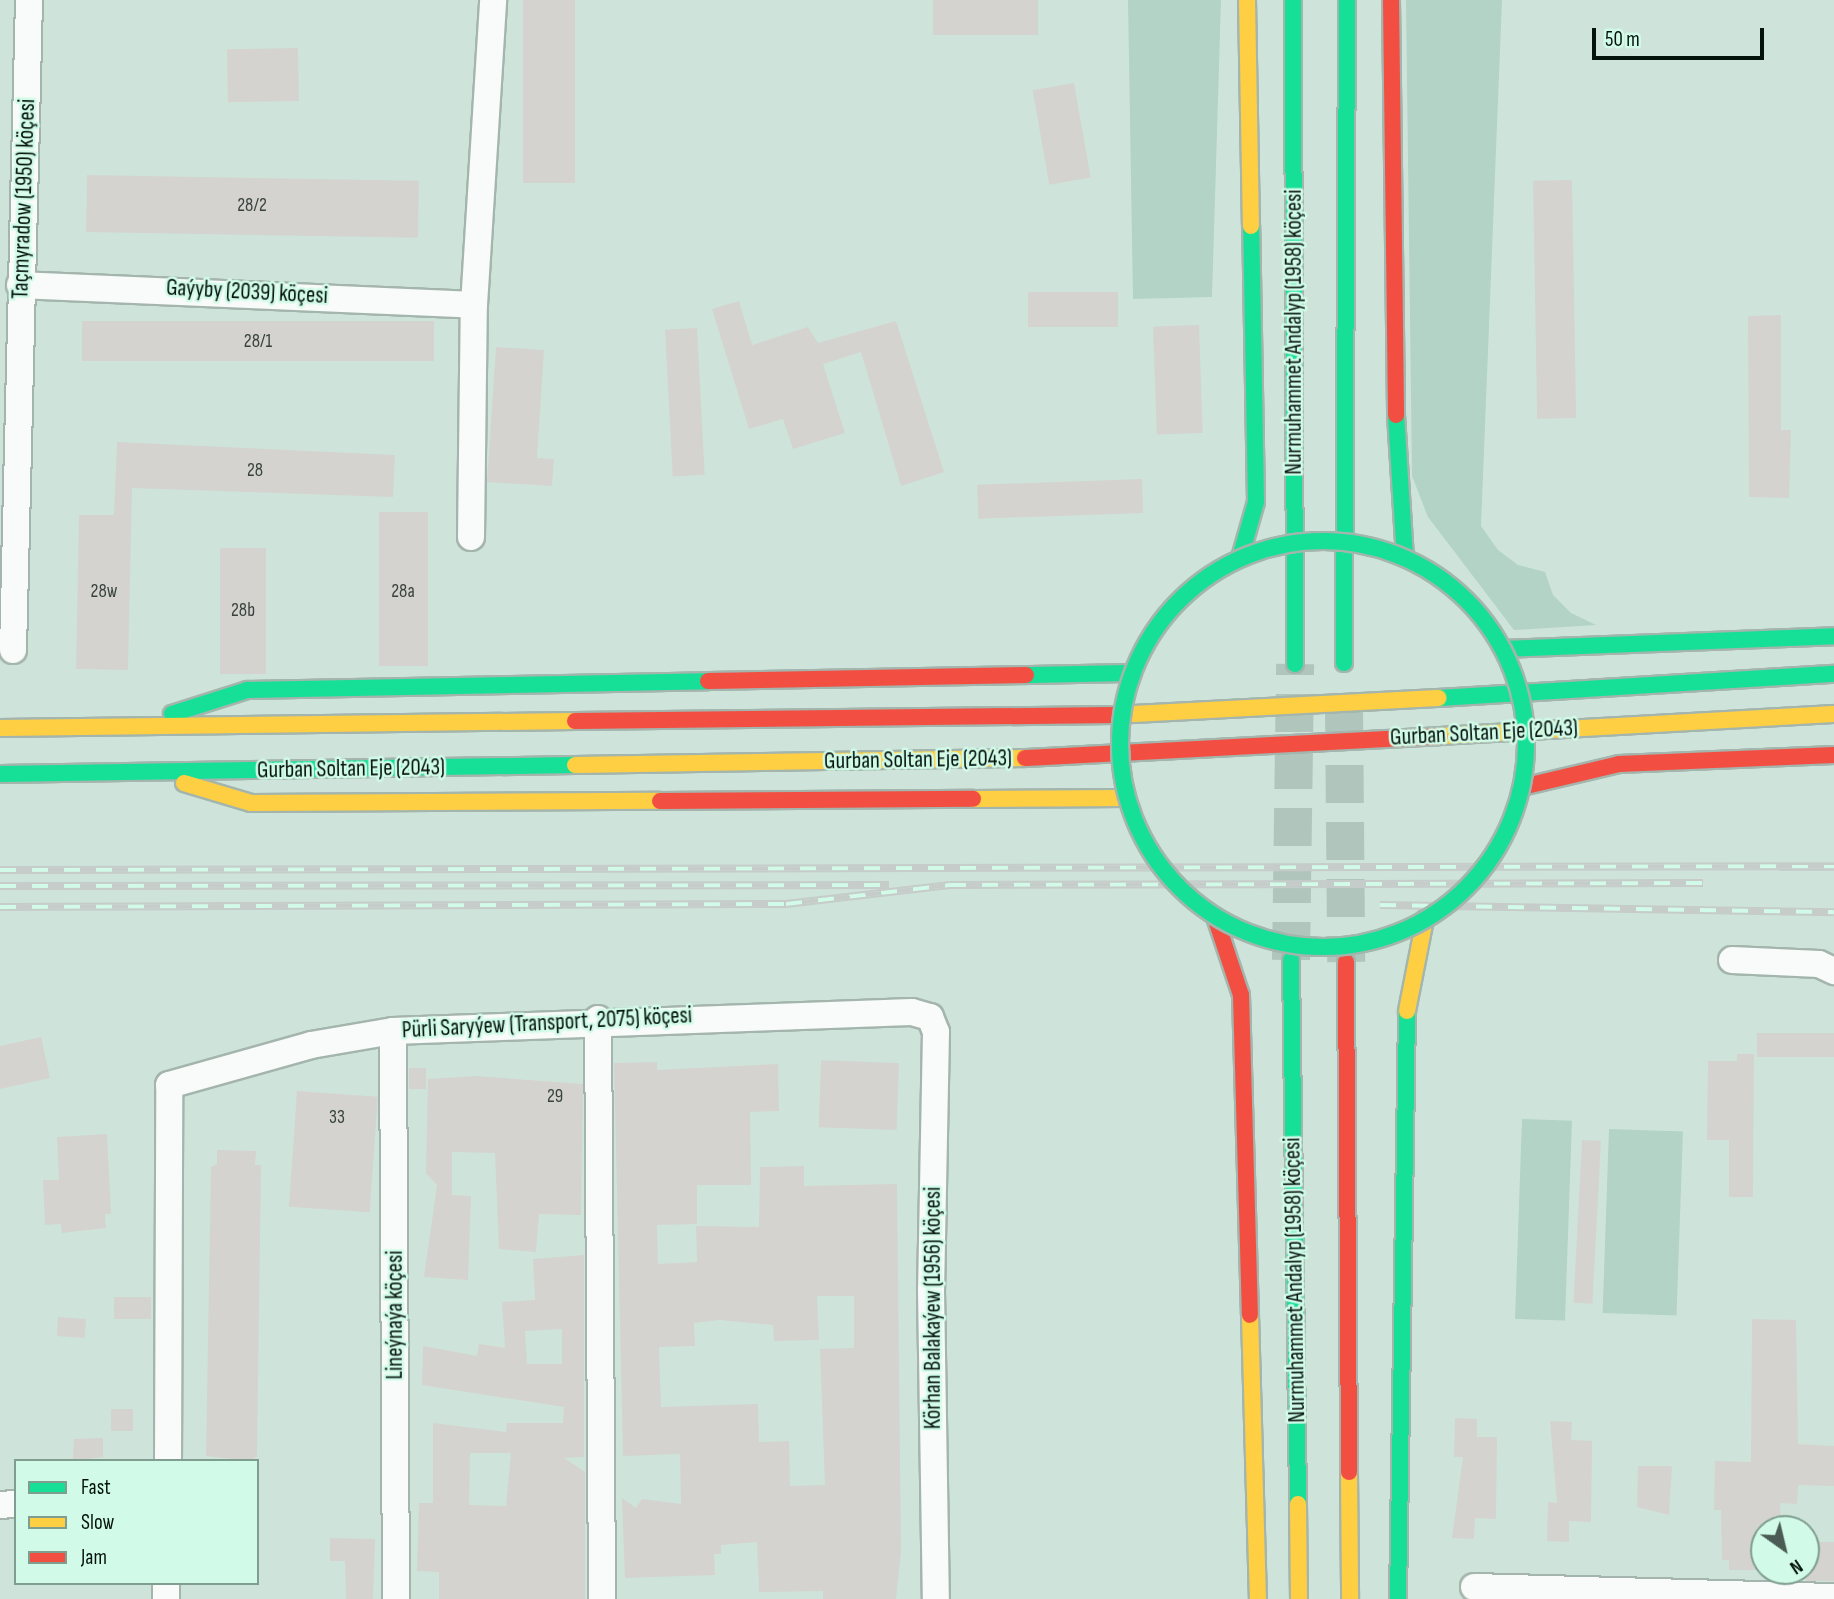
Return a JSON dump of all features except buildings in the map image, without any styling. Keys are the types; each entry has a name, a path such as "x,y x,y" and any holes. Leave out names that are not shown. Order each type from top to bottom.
{"main road":[{"path":"1240,558 1256,502 1247,0"},
{"name":"Nurmuhammet Andalyp (1958) köçesi","path":"1293,0 1295,664"},
{"path":"1344,663 1346,0"},
{"path":"1391,0 1397,508 1405,557"},
{"path":"1302,541 1355,542 1405,557 1450,584 1503,649 1520,693 1527,740 1522,787 1505,834 1477,876 1425,919 1385,937 1320,946 1255,936 1215,917 1170,878 1124,798 1119,743 1131,673 1157,626 1198,585 1240,558 1302,541"},
{"path":"1503,649 1834,636"},
{"path":"136,725 247,690 1131,673"},
{"name":"Gurban Soltan Eje (2043)","path":"0,728 1181,714 1834,674"},
{"name":"Gurban Soltan Eje (2043)","path":"0,774 1039,758 1834,714"},
{"path":"1522,787 1619,764 1834,755"},
{"path":"145,772 251,803 1124,798"},
{"path":"1215,917 1241,995 1258,1599"},
{"path":"1398,1599 1401,1545 1407,995 1425,919"},
{"name":"Nurmuhammet Andalyp (1958) köçesi","path":"1291,960 1299,1599"},
{"path":"1346,961 1350,1599"}],"street":[{"name":"Taçmyradow (1950) köçesi","path":"12,650 13,298 29,0"},
{"path":"471,537 474,304 493,0"},
{"name":"Gaýyby (2039) köçesi","path":"13,298 474,304"},
{"path":"1732,960 1819,964 1834,971"},
{"name":"Pürli Saryýew (Transport, 2075) köçesi","path":"168,1459 169,1085 311,1045 393,1031 598,1019 881,1009 930,1017"},
{"name":"Körhan Balakaýew (1956) köçesi","path":"930,1017 936,1057 931,1290 936,1599"},
{"path":"598,1019 602,1599"},
{"name":"Lineýnaýa köçesi","path":"393,1031 396,1599"},
{"path":"1474,1587 1834,1597"}],"green space":[{"path":"1128,0 1221,0 1212,297 1133,299"},
{"path":"1406,0 1502,0 1481,526 1498,550 1518,565 1545,572 1553,595 1571,613 1596,625 1514,630 1428,517 1412,476"},
{"path":"1522,1119 1572,1121 1565,1321 1515,1319"},
{"path":"1609,1129 1683,1132 1677,1315 1603,1313"}],"tunnel":[{"path":"1291,960 1295,664"},
{"path":"1344,708 1346,962"}],"railway":[{"path":"0,870 1834,866"},
{"path":"0,907 786,904 950,885 1703,883"},
{"path":"0,886 889,885"},
{"path":"1380,905 1834,912"}],"traffic: fast":[{"path":"1293,0 1295,664"},
{"path":"1344,663 1347,0"},
{"path":"1240,558 1256,502 1251,226"},
{"path":"1396,415 1405,557"},
{"path":"1323,541 1363,545 1419,565 1452,587 1480,615 1502,648 1517,685 1526,744 1522,784 1502,840 1480,873 1452,901 1419,923 1382,938 1323,947 1283,943 1227,923 1194,901 1166,873 1144,840 1129,803 1120,744 1124,704 1144,648 1166,615 1194,587 1227,565 1264,550 1323,541"},
{"path":"1503,649 1834,636"},
{"path":"1026,675 1131,673"},
{"path":"1439,698 1834,674"},
{"path":"172,714 247,690 708,681"},
{"path":"0,774 575,765"},
{"path":"1291,960 1298,1504"},
{"path":"1398,1599 1407,1011"}],"traffic: slow":[{"path":"1247,0 1251,226"},
{"path":"1113,715 1439,698"},
{"path":"1439,736 1834,714"},
{"path":"0,728 575,721"},
{"path":"575,765 1025,758"},
{"path":"184,783 251,803 660,801"},
{"path":"973,799 1124,798"},
{"path":"1407,1011 1425,919"},
{"path":"1250,1315 1258,1599"},
{"path":"1349,1472 1350,1599"},
{"path":"1298,1504 1299,1599"}],"traffic: jam":[{"path":"1391,0 1396,415"},
{"path":"708,681 1026,675"},
{"path":"575,721 1113,715"},
{"path":"1025,758 1439,736"},
{"path":"1522,787 1619,764 1834,755"},
{"path":"660,801 973,799"},
{"path":"1215,917 1241,995 1250,1315"},
{"path":"1346,962 1349,1472"}]}
